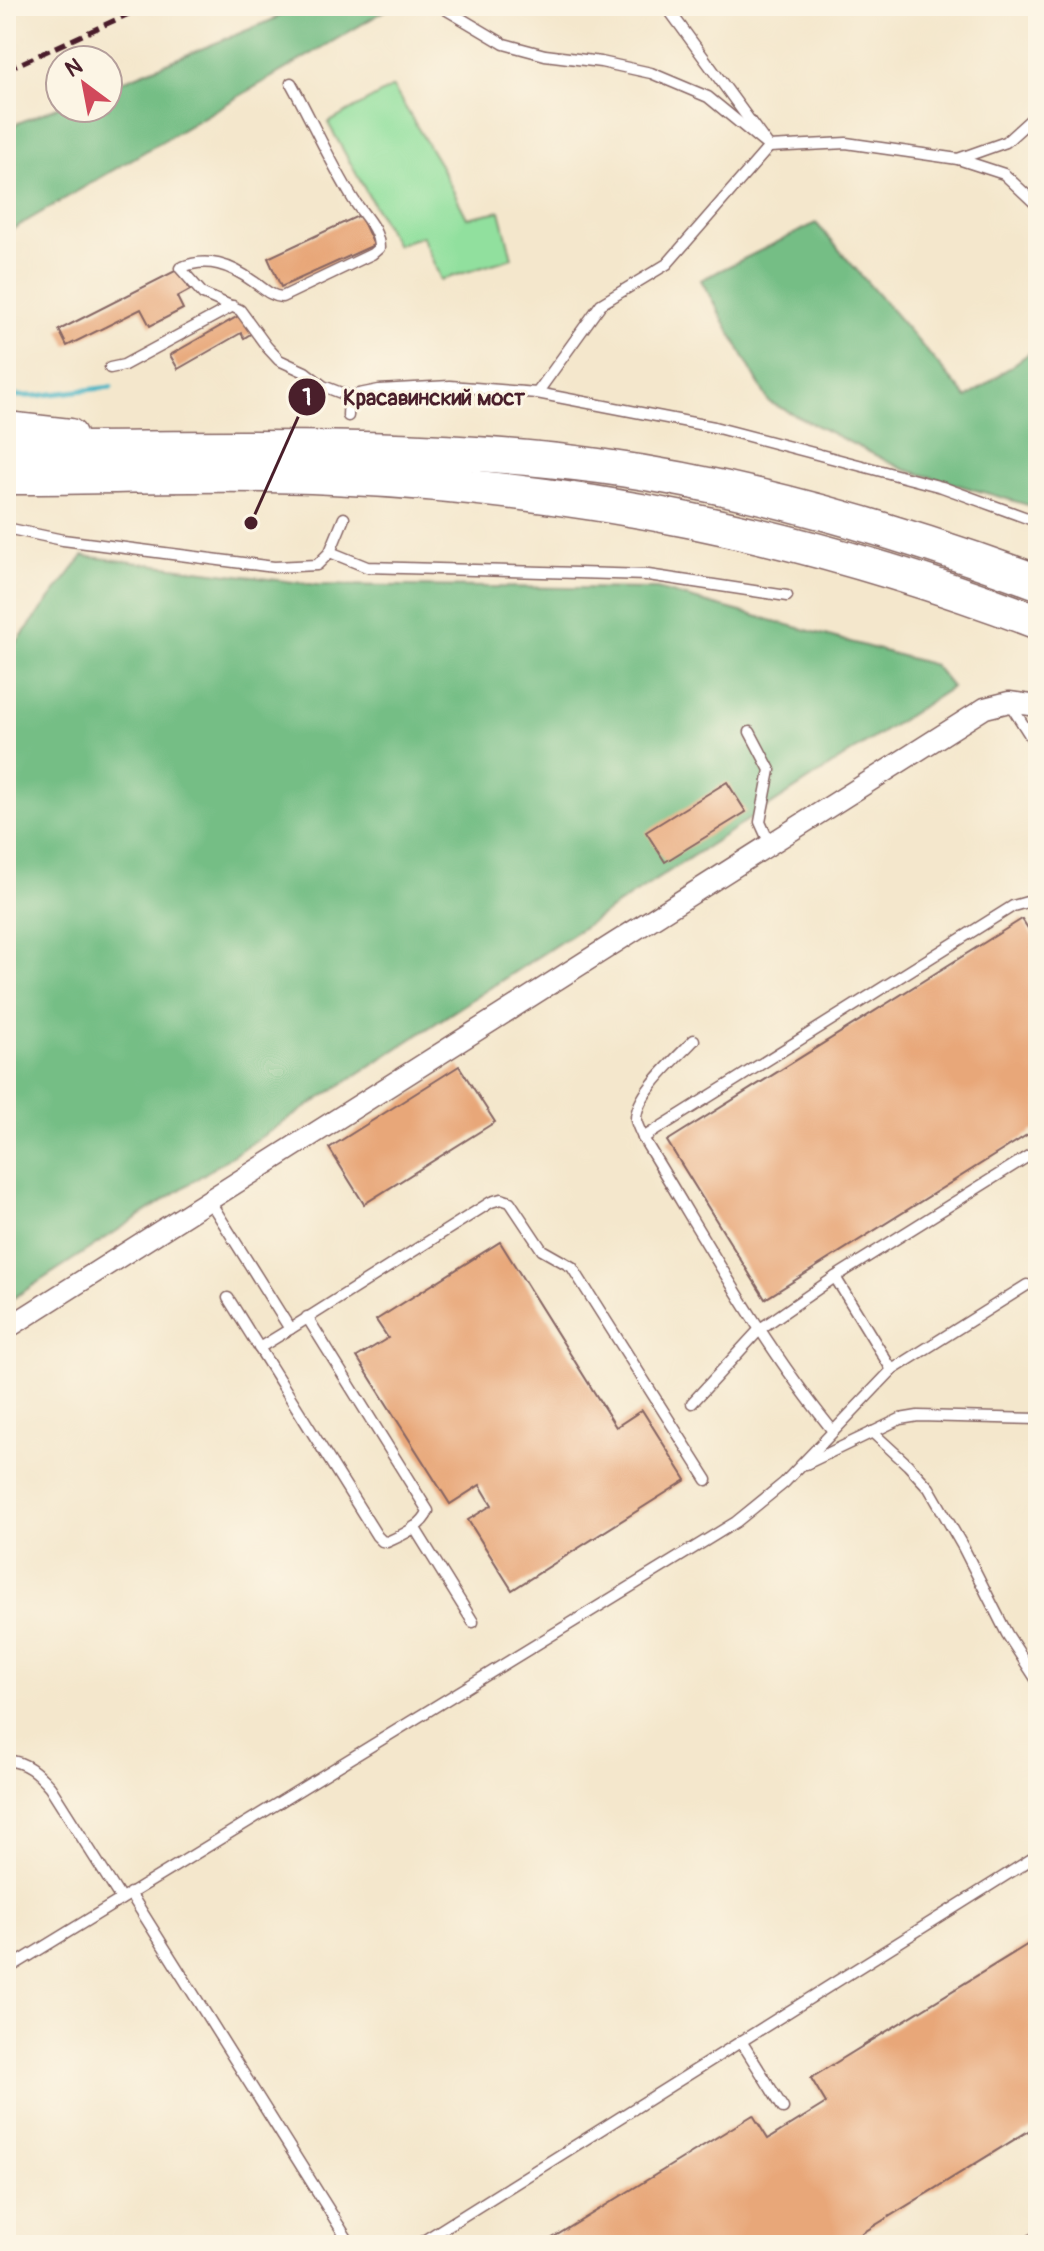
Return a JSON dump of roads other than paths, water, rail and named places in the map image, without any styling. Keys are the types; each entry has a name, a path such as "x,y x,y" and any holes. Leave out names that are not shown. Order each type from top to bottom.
{"highway":[{"path":"6,449 238,449 451,454 597,466 675,478 855,522 1038,582"},
{"path":"14,477 332,477 508,491 592,502 743,530 834,554 1038,622"}],"main road":[{"path":"6,428 60,435 315,435 451,454"},
{"path":"72,450 158,434"}],"street":[{"path":"6,1329 985,708 1009,702 1038,706"}],"lane":[{"path":"449,6 445,9 504,44 545,55 601,62 651,73 708,97 769,147 846,143 958,159 1004,174 1038,206"},
{"path":"666,6 769,147"},
{"path":"291,83 354,200 368,218 379,248 282,297 270,294 239,272 211,261 192,262 180,268 203,294 246,315 272,355 305,372 323,386 349,396 379,390 450,386 537,393 728,431 942,487 1038,522"},
{"path":"958,159 1006,142 1038,113"},
{"path":"537,393 601,304 667,264 769,147"},
{"path":"110,368 124,365 233,306"},
{"path":"348,416 349,396"},
{"path":"6,528 63,540 274,567 317,565 330,552 344,518"},
{"path":"330,552 367,567 648,575 787,596"},
{"path":"1009,702 1038,748"},
{"path":"750,732 766,757 770,770 760,822 770,844"},
{"path":"643,1138 1013,906 1027,902 1038,905"},
{"path":"694,1040 648,1089 638,1106 636,1122 760,1329 805,1397 833,1431"},
{"path":"692,1403 760,1329 835,1277 1038,1150"},
{"path":"259,1348 491,1202 501,1199 510,1202 542,1250 572,1267 707,1480"},
{"path":"209,1200 290,1329"},
{"path":"835,1277 892,1370"},
{"path":"6,1970 736,1522 784,1483 892,1370 1027,1285"},
{"path":"228,1298 382,1541 387,1542 427,1517 426,1506 307,1317"},
{"path":"800,1466 900,1419 918,1416 1038,1419"},
{"path":"872,1432 929,1488 1007,1634 1038,1682"},
{"path":"414,1527 473,1622"},
{"path":"6,1760 18,1761 36,1771 50,1787 126,1896 351,2245"},
{"path":"417,2245 1038,1855"},
{"path":"741,2041 783,2108"},
{"path":"1023,2245 1038,2236"}],"waterway":[{"path":"6,396 35,396 111,387"}],"railway":[{"path":"6,70 146,6"}],"place":[{"name":"Красавинский мост","path":"251,523"}]}
